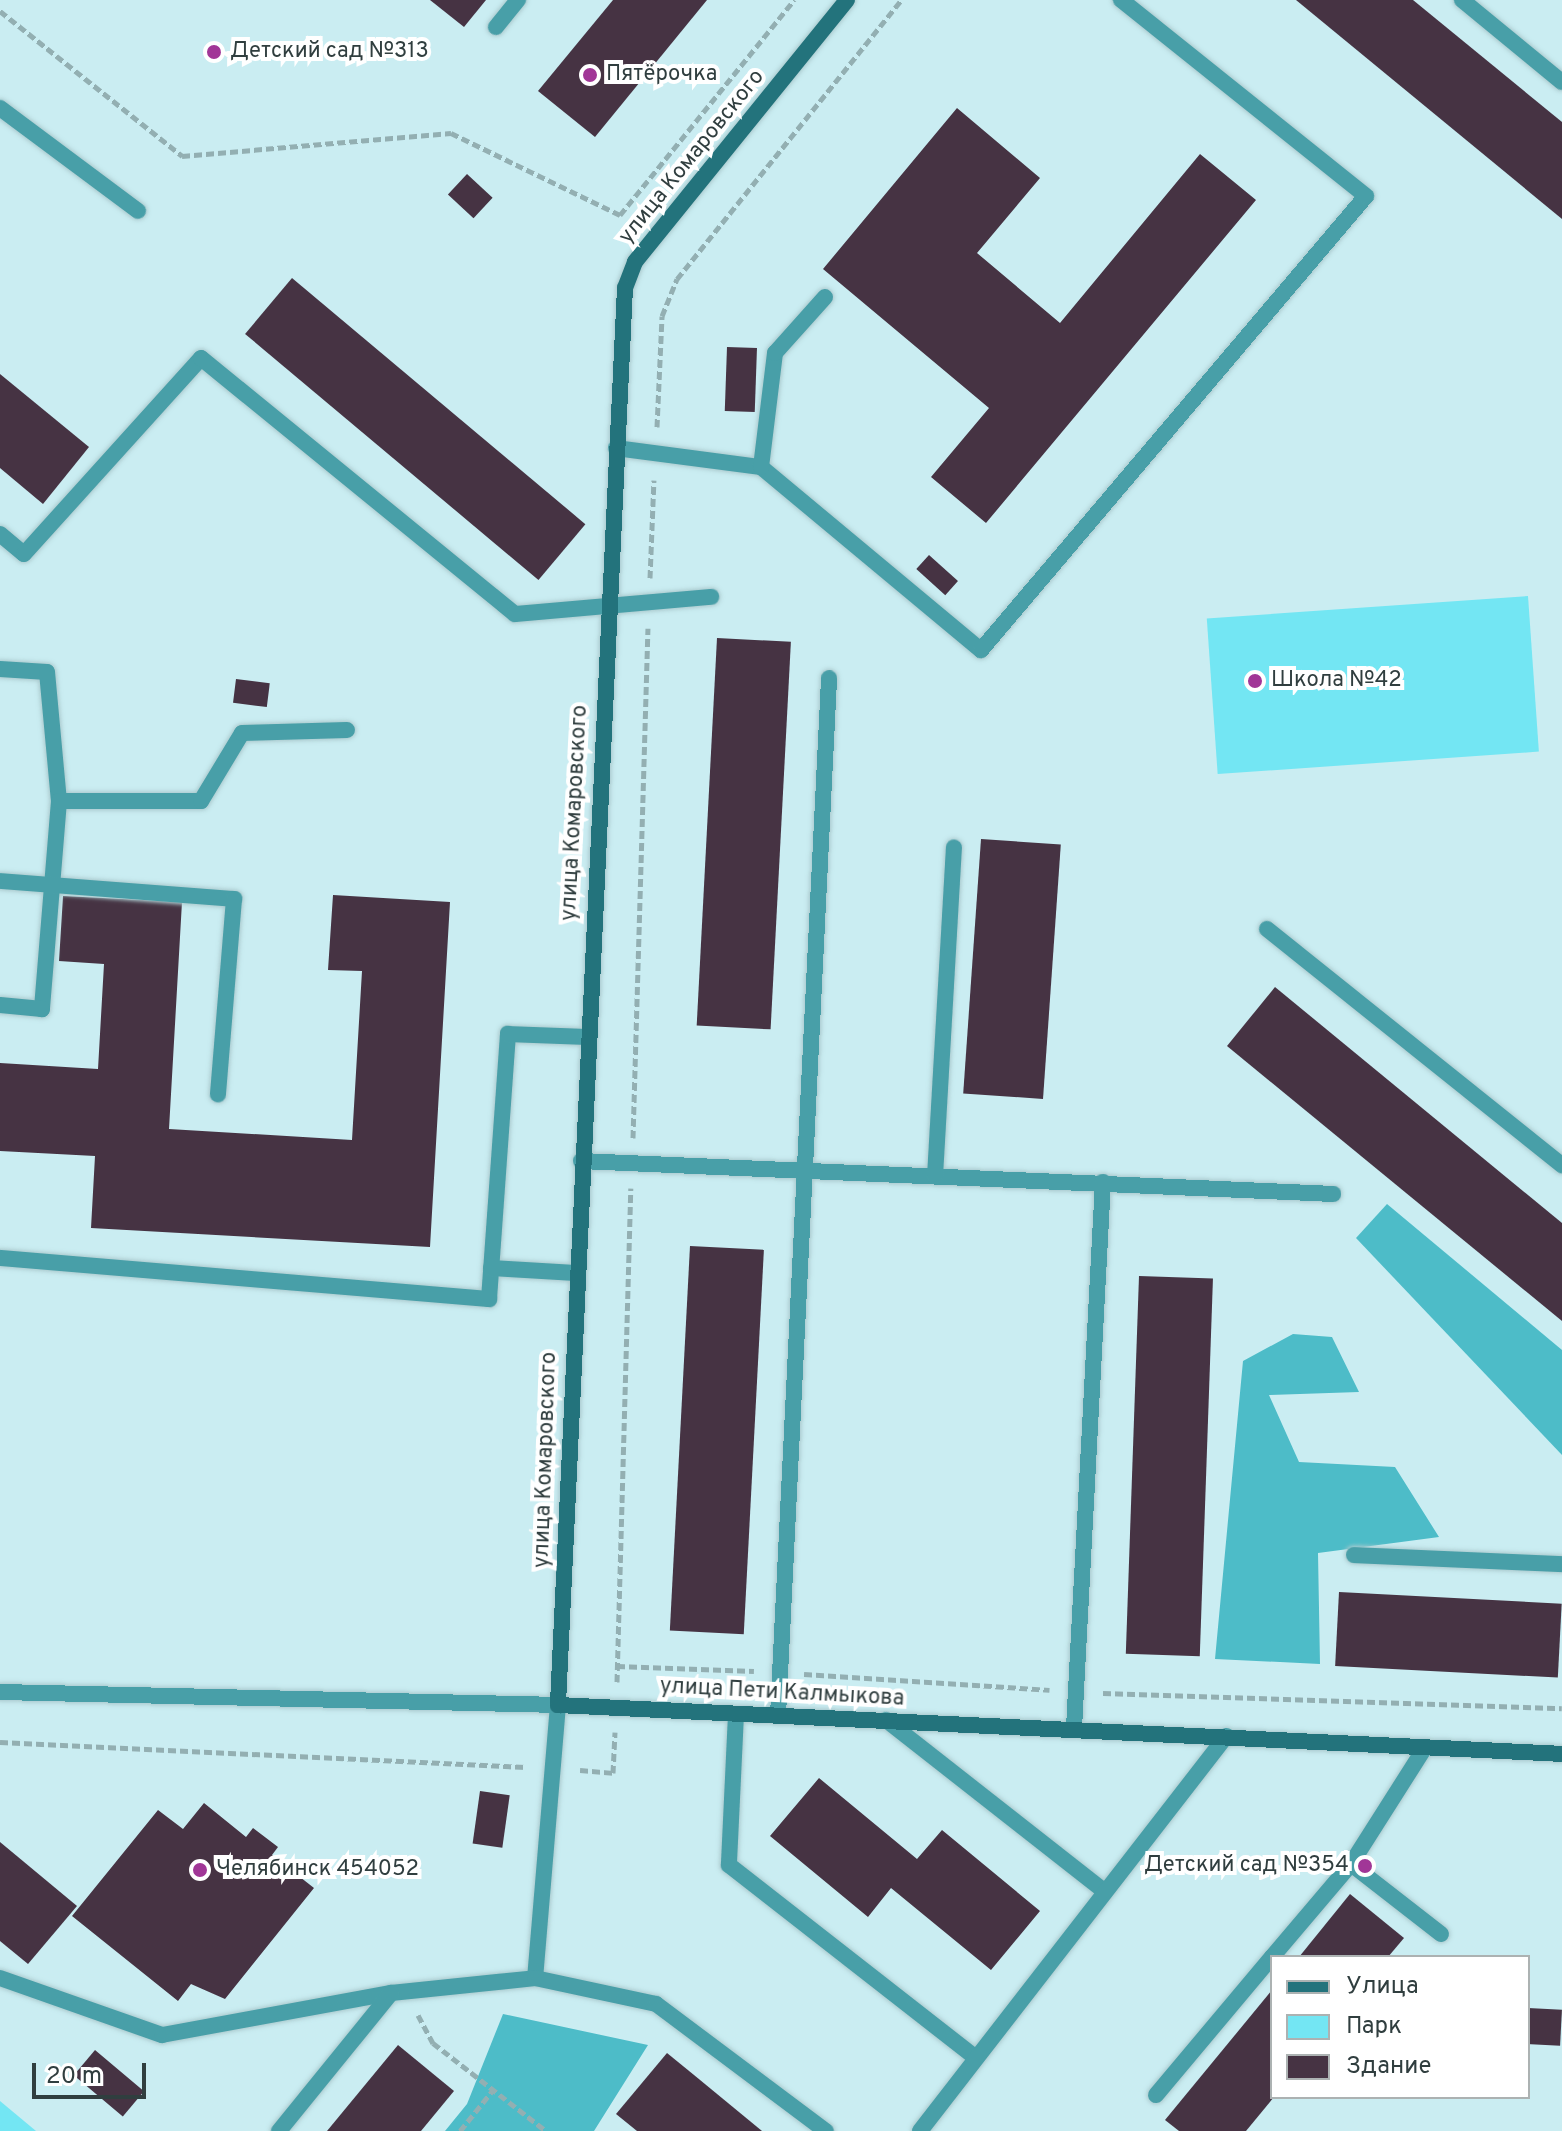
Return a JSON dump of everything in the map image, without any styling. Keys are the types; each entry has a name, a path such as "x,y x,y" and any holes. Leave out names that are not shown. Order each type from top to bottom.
{"street":[{"name":"улица Комаровского","path":"558,1705 586,1037 625,288 635,262 847,0"},
{"name":"улица Пети Калмыкова","path":"558,1705 1562,1754"}],"lane":[{"path":"496,27 518,0"},
{"path":"616,448 761,467 981,650 1366,196 1121,0"},
{"path":"1462,0 1562,82"},
{"path":"0,108 138,211"},
{"path":"761,467 775,353 825,297"},
{"path":"0,534 24,554 201,358 515,614 711,597"},
{"path":"0,669 47,672 59,801 42,1009 0,1005"},
{"path":"778,1715 810,1172 829,678"},
{"path":"59,801 201,801 242,733 347,730"},
{"path":"935,1176 954,848"},
{"path":"0,881 234,899 218,1094"},
{"path":"1267,929 1562,1165"},
{"path":"0,1258 489,1299 508,1034 586,1037"},
{"path":"581,1161 1333,1194"},
{"path":"1074,1728 1103,1182"},
{"path":"491,1268 576,1273"},
{"path":"1354,1555 1562,1564"},
{"name":"улица Пети Калмыкова","path":"0,1692 558,1705"},
{"path":"535,1978 558,1705"},
{"path":"736,1714 729,1865 976,2058"},
{"path":"886,1720 1105,1892"},
{"path":"920,2131 1226,1736"},
{"path":"1274,1955 1351,1864 1424,1749"},
{"path":"1351,1864 1441,1934"},
{"path":"1156,2095 1270,1959"},
{"path":"0,1978 162,2035 399,1992 535,1978 656,2004 826,2131"},
{"path":"279,2131 399,1992"}],"path":[{"path":"0,11 182,156 451,133 620,215 794,0"},
{"path":"399,1992 433,2043 546,2131"},
{"path":"460,2131 493,2090"}],"green space":[{"path":"1528,596 1539,752 1218,774 1207,618"},
{"path":"0,2101 36,2131 0,2131"}],"shaded area":[{"path":"1387,1204 1562,1350 1562,1455 1356,1238"},
{"path":"1293,1334 1332,1337 1359,1392 1269,1395 1299,1462 1395,1467 1439,1537 1318,1553 1320,1664 1215,1659 1243,1361"},
{"path":"503,2014 648,2045 594,2131 445,2131 467,2104"}],"building":[{"path":"430,0 486,0 464,27"},
{"path":"613,0 707,0 595,137 538,91"},
{"path":"1296,0 1413,0 1562,122 1562,219"},
{"path":"957,108 1040,178 977,253 1060,323 1200,154 1256,200 986,523 931,477 989,408 823,269"},
{"path":"467,174 493,198 474,218 448,194"},
{"path":"292,278 585,524 538,580 245,334"},
{"path":"727,347 757,348 755,412 725,411"},
{"path":"0,374 89,447 43,504 0,468"},
{"path":"929,555 958,581 945,595 916,569"},
{"path":"717,638 791,642 771,1029 697,1025"},
{"path":"236,679 270,683 267,707 233,703"},
{"path":"981,839 1061,845 1043,1099 963,1093"},
{"path":"333,895 450,902 430,1247 91,1228 95,1156 0,1151 0,1063 98,1069 104,964 59,961 63,896 182,902 169,1129 352,1140 362,971 328,970"},
{"path":"1275,987 1562,1223 1562,1321 1227,1046"},
{"path":"690,1246 764,1250 744,1634 670,1630"},
{"path":"1139,1276 1213,1279 1200,1656 1126,1654"},
{"path":"1339,1592 1562,1604 1558,1678 1335,1666"},
{"path":"819,1778 917,1859 942,1830 1040,1911 991,1970 891,1888 868,1917 770,1836"},
{"path":"480,1791 510,1795 502,1848 473,1843"},
{"path":"204,1803 246,1837 253,1828 278,1847 272,1855 314,1888 225,1999 191,1984 178,2001 72,1916 158,1810 183,1829"},
{"path":"0,1842 77,1906 28,1964 0,1941"},
{"path":"1350,1894 1404,1938 1390,1955 1301,1955"},
{"path":"1270,1992 1272,2099 1246,2131 1179,2131 1165,2120"},
{"path":"1530,2008 1562,2010 1560,2046 1530,2044"},
{"path":"398,2045 454,2091 421,2131 327,2131"},
{"path":"95,2050 144,2091 123,2116 74,2075"},
{"path":"667,2053 762,2131 637,2131 616,2114"}],"place":[{"name":"Детский сад №313","path":"214,52"},
{"name":"Пятёрочка","path":"590,75"},
{"name":"Школа №42","path":"1255,681"},
{"name":"Детский сад №354","path":"1365,1866"},
{"name":"Челябинск 454052","path":"200,1870"}]}
